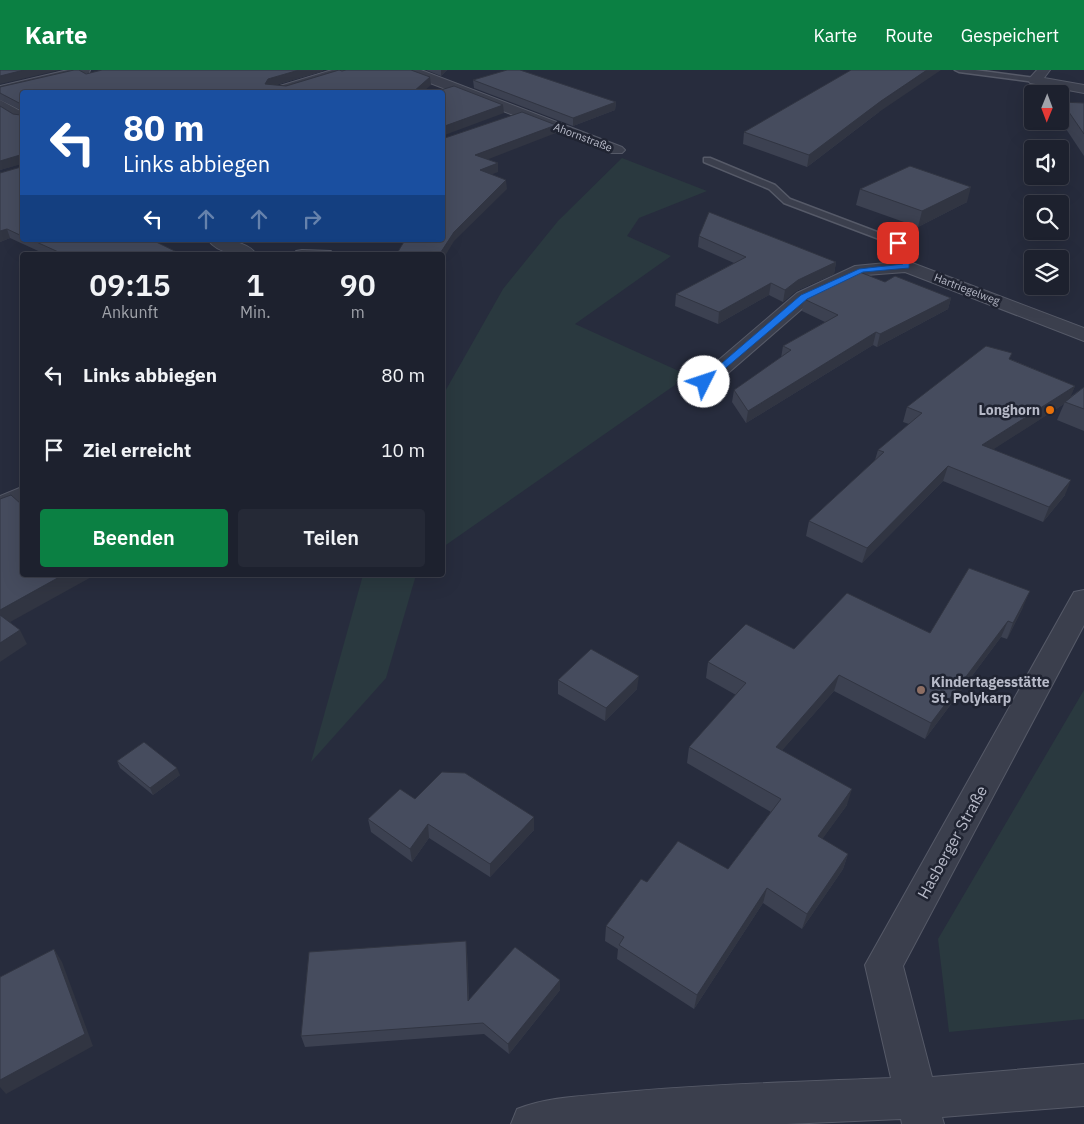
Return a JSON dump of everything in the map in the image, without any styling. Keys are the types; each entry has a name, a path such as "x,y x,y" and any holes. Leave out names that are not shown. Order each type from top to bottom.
{"street":[{"path":"0,90 84,70"},
{"path":"282,90 345,70"},
{"name":"Ahornstraße","path":"409,70 617,150"},
{"path":"1035,80 1044,70"},
{"path":"1035,80 1084,89"},
{"path":"0,104 20,117"},
{"path":"503,120 521,114"},
{"path":"222,242 242,252"},
{"name":"Hartriegelweg","path":"704,382 804,297 862,270 906,266 1084,335"},
{"path":"0,506 20,496"},
{"name":"Hasberger Straße","path":"920,1111 884,965 1084,599"},
{"path":"532,1124 596,1114 673,1109 920,1111 1084,1085"}],"lane":[{"path":"959,70 1035,80"},
{"path":"707,160 772,186 787,201 898,243 906,249 906,266"}],"shaded area":[{"path":"622,158 707,191 639,218 627,236 671,256 575,324 681,372 675,385 445,546 445,391 503,289 558,221"},
{"path":"362,577 415,577 386,678 311,762"},
{"path":"1084,690 1084,1019 949,1032 938,939"}],"building":[{"path":"0,70 24,70 0,76"},
{"path":"74,70 79,70 86,74 102,70 299,70 268,79 265,84 286,86 339,70 411,70 430,77 415,90 20,90 20,103 0,93 0,87"},
{"path":"507,70 520,70 616,102 573,118 473,80"},
{"path":"851,70 927,70 881,101 809,155 744,132"},
{"path":"454,86 503,105 445,126 445,90 441,90"},
{"path":"1069,102 1084,103 1084,134 1069,112"},
{"path":"0,106 13,114 20,115 20,155 0,161"},
{"path":"522,112 556,125 475,155 498,163 480,170 506,180 454,232 441,252 398,252 404,242 445,242 445,138"},
{"path":"910,166 971,187 922,211 860,189"},
{"path":"20,167 20,235 7,229 0,231 0,173"},
{"path":"709,212 836,262 798,280 785,290 771,283 719,312 676,294 746,257 699,236"},
{"path":"36,242 156,242 177,252 58,252"},
{"path":"857,271 885,282 895,276 951,298 880,334 876,332 748,411 734,390 791,350 783,346 838,315 804,299 814,291"},
{"path":"986,346 1012,353 1009,359 1075,386 982,445 1071,480 1049,507 948,466 867,548 809,521 884,452 878,450 922,413 907,407"},
{"path":"1084,387 1084,409 1065,402"},
{"path":"11,495 20,503 20,577 59,577 0,610 0,499"},
{"path":"969,568 1030,591 1013,623 1008,621 931,723 839,675 776,747 852,789 818,836 848,854 807,914 767,888 697,995 619,945 624,937 606,926 641,879 647,882 678,841 728,869 781,799 689,747 746,683 708,662 746,624 794,649 847,593 930,633"},
{"path":"0,615 20,630 0,643"},
{"path":"591,649 639,676 606,708 558,680"},
{"path":"144,742 177,768 150,788 117,761"},
{"path":"442,772 465,773 534,817 490,864 428,824 410,849 368,819 400,789 415,799"},
{"path":"466,941 468,1001 515,947 560,980 508,1044 483,1023 301,1036 309,952"},
{"path":"54,949 85,1034 0,1080 0,977"}],"place":[{"name":"Longhorn","path":"1050,410"},
{"name":"Kindertagesstätte St. Polykarp","path":"921,690"}],"route":[{"path":"704,382 804,297 862,270 906,266 906,249 898,243"}]}
